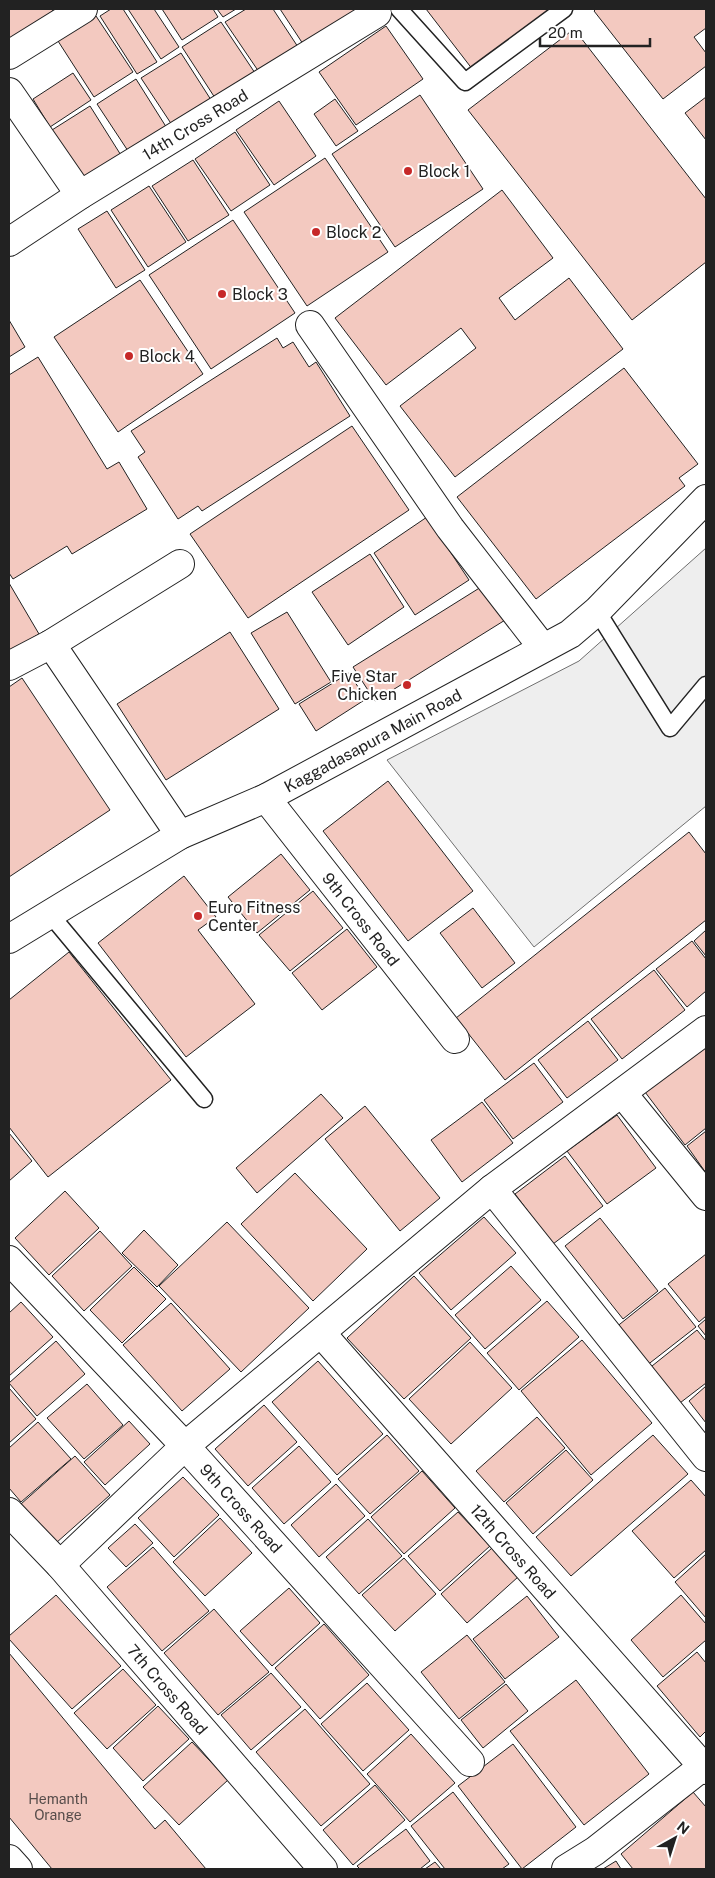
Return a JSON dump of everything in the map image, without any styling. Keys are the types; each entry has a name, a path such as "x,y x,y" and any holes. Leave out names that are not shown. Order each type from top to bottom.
{"street":[{"path":"9,55 83,9"},
{"name":"14th Cross Road","path":"9,242 80,195 387,10"},
{"path":"9,92 80,195"},
{"path":"310,325 450,528 544,648"},
{"name":"Kaggadasapura Main Road","path":"9,939 180,835 266,798 570,634 706,499"},
{"path":"9,666 52,644 180,564"},
{"path":"52,644 180,835"},
{"name":"9th Cross Road","path":"266,798 455,1039"},
{"path":"60,1565 186,1446 492,1189 706,1030"},
{"path":"622,1093 706,1196"},
{"path":"492,1189 706,1457"},
{"name":"9th Cross Road","path":"9,1260 186,1446 470,1762"},
{"name":"12th Cross Road","path":"322,1333 705,1767"},
{"name":"7th Cross Road","path":"9,1512 60,1565 323,1869"},
{"path":"566,1869 594,1851 705,1767"},
{"path":"9,1859 18,1869"}],"lane":[{"path":"387,10 465,82 564,9"},
{"path":"596,610 670,728 706,685"},
{"path":"49,913 204,1099"}],"shaded area":[{"path":"706,548 706,806 534,947 387,760 579,661"}],"building":[{"path":"9,9 52,9 53,11 9,41"},
{"path":"111,9 123,9 157,62 137,74 100,16"},
{"path":"128,9 154,9 179,47 161,59"},
{"path":"162,9 213,9 218,17 182,40"},
{"path":"217,9 236,9 223,17"},
{"path":"246,9 273,9 298,47 259,72 225,22"},
{"path":"280,9 357,9 303,44"},
{"path":"426,9 553,9 473,70"},
{"path":"596,9 706,9 706,28 694,37 706,53 706,66 663,99 594,11"},
{"path":"96,16 133,72 94,97 58,41"},
{"path":"221,22 257,76 217,101 182,47"},
{"path":"386,26 423,79 356,125 319,72"},
{"path":"574,29 706,199 706,262 632,320 468,110"},
{"path":"181,53 213,103 174,128 141,78"},
{"path":"73,73 91,100 50,127 33,99"},
{"path":"136,79 170,133 132,157 97,104"},
{"name":"Block 1","path":"420,95 483,189 395,247 332,154"},
{"path":"706,97 706,140 685,113"},
{"path":"335,99 358,131 336,146 314,114"},
{"path":"279,101 316,156 274,185 236,130"},
{"path":"90,106 124,160 87,184 52,130"},
{"path":"235,132 270,185 231,211 195,159"},
{"name":"Block 2","path":"325,158 388,252 307,306 244,212"},
{"path":"193,160 229,215 188,241 152,186"},
{"path":"149,186 186,242 148,267 111,210"},
{"path":"502,190 553,258 499,298 515,320 569,278 623,349 455,477 400,406 476,348 461,328 386,385 335,318"},
{"path":"107,211 145,270 116,288 78,229"},
{"name":"Block 3","path":"233,220 295,313 211,369 149,275"},
{"name":"Block 4","path":"140,280 203,374 118,432 54,337"},
{"path":"9,320 25,347 9,357"},
{"path":"277,338 283,348 293,342 309,367 316,362 350,416 202,511 198,506 178,519 138,457 145,452 131,431"},
{"path":"38,357 107,469 119,462 147,509 72,554 67,546 13,579 9,573 9,375"},
{"path":"624,368 698,464 679,478 685,486 536,599 457,497"},
{"path":"352,426 409,510 248,618 190,534"},
{"path":"427,517 469,580 415,615 374,553"},
{"path":"370,554 404,607 348,645 312,592"},
{"path":"489,582 510,617 375,701 353,667"},
{"path":"9,583 39,634 9,652"},
{"path":"287,612 331,682 295,704 251,633"},
{"path":"230,632 279,709 166,780 117,704"},
{"path":"349,673 366,699 316,731 299,704"},
{"path":"22,678 110,810 9,877 9,687"},
{"path":"388,781 473,891 408,941 323,831"},
{"path":"689,832 706,854 706,920 505,1080 456,1018"},
{"path":"281,854 310,890 257,933 228,897"},
{"path":"184,876 216,917 198,930 255,1004 186,1057 98,943"},
{"path":"313,891 343,928 290,971 259,935"},
{"path":"473,908 515,963 482,988 440,933"},
{"path":"347,929 377,967 322,1010 292,973"},
{"path":"706,930 706,956 694,941"},
{"path":"692,941 706,959 706,991 687,1007 656,969"},
{"path":"69,952 171,1080 48,1177 9,1127 9,1000"},
{"path":"654,970 685,1010 622,1059 591,1019"},
{"path":"588,1021 618,1060 567,1098 538,1060"},
{"path":"706,1047 706,1128 685,1145 645,1092"},
{"path":"534,1063 563,1102 513,1139 484,1100"},
{"path":"321,1094 343,1118 257,1193 236,1168"},
{"path":"482,1102 513,1143 462,1182 431,1140"},
{"path":"365,1106 440,1198 400,1231 325,1139"},
{"path":"617,1115 656,1168 607,1204 567,1151"},
{"path":"706,1131 706,1173 687,1146"},
{"path":"9,1133 32,1161 9,1181"},
{"path":"565,1156 603,1206 553,1244 515,1194"},
{"path":"295,1173 367,1249 313,1301 241,1224"},
{"path":"65,1191 99,1228 49,1275 15,1238"},
{"path":"484,1217 516,1253 451,1310 419,1273"},
{"path":"600,1218 658,1291 623,1319 565,1246"},
{"path":"227,1222 309,1308 241,1372 159,1286"},
{"path":"144,1230 178,1265 157,1287 122,1253"},
{"path":"100,1231 132,1266 84,1311 52,1276"},
{"path":"706,1254 706,1316 699,1322 668,1284"},
{"path":"511,1266 541,1300 485,1349 455,1315"},
{"path":"134,1267 166,1299 122,1343 90,1310"},
{"path":"414,1276 471,1338 404,1399 347,1338"},
{"path":"665,1288 696,1327 646,1366 615,1328"},
{"path":"547,1301 579,1337 519,1390 487,1353"},
{"path":"21,1302 53,1337 9,1376 9,1313"},
{"path":"171,1303 230,1369 182,1411 123,1345"},
{"path":"706,1319 706,1336 698,1326"},
{"path":"697,1330 706,1341 706,1383 676,1406 647,1370"},
{"path":"582,1340 652,1423 591,1475 521,1391"},
{"path":"56,1341 85,1374 37,1416 9,1383"},
{"path":"470,1342 512,1388 451,1444 409,1399"},
{"path":"318,1361 383,1434 337,1475 272,1402"},
{"path":"87,1384 123,1425 84,1459 47,1418"},
{"path":"706,1386 706,1423 689,1401"},
{"path":"9,1388 36,1419 9,1443"},
{"path":"264,1405 297,1442 248,1486 215,1449"},
{"path":"537,1417 565,1448 504,1502 476,1471"},
{"path":"129,1421 150,1444 105,1485 84,1462"},
{"path":"38,1422 71,1459 21,1502 9,1488 9,1448"},
{"path":"387,1435 419,1471 370,1514 338,1479"},
{"path":"653,1435 688,1474 571,1576 536,1537"},
{"path":"299,1446 331,1482 284,1524 252,1488"},
{"path":"566,1450 593,1480 533,1534 506,1503"},
{"path":"75,1456 110,1495 56,1543 21,1504"},
{"path":"422,1471 455,1508 404,1554 371,1517"},
{"path":"183,1477 219,1515 174,1557 138,1518"},
{"path":"691,1480 706,1497 706,1550 674,1578 632,1531"},
{"path":"336,1484 365,1516 319,1557 291,1525"},
{"path":"458,1512 490,1546 440,1591 408,1556"},
{"path":"220,1518 252,1553 205,1596 173,1562"},
{"path":"368,1519 402,1556 359,1594 326,1557"},
{"path":"135,1524 153,1543 126,1567 108,1548"},
{"path":"153,1547 209,1611 162,1651 107,1587"},
{"path":"492,1548 518,1577 467,1623 441,1594"},
{"path":"706,1554 706,1618 675,1582"},
{"path":"404,1558 436,1594 395,1631 362,1595"},
{"path":"289,1588 320,1623 272,1666 240,1631"},
{"path":"56,1595 121,1666 72,1709 9,1639 9,1636"},
{"path":"681,1595 706,1624 706,1640 663,1677 631,1640"},
{"path":"527,1596 559,1637 505,1679 473,1639"},
{"path":"214,1609 269,1672 218,1715 164,1653"},
{"path":"324,1624 369,1675 320,1719 275,1668"},
{"path":"467,1635 505,1682 459,1719 421,1672"},
{"path":"697,1652 706,1663 706,1731 700,1737 657,1686"},
{"path":"9,1653 155,1829 165,1820 206,1869 52,1869 9,1817"},
{"path":"123,1669 156,1705 107,1749 74,1713"},
{"path":"271,1673 301,1707 251,1750 221,1715"},
{"path":"576,1680 649,1774 584,1825 510,1731"},
{"path":"367,1683 409,1730 363,1771 321,1724"},
{"path":"506,1684 528,1711 483,1748 461,1720"},
{"path":"158,1706 189,1739 143,1781 113,1748"},
{"path":"305,1709 370,1784 321,1826 256,1752"},
{"path":"411,1734 455,1783 410,1822 367,1774"},
{"path":"192,1742 228,1780 179,1825 143,1787"},
{"path":"513,1744 576,1827 522,1869 458,1786"},
{"path":"375,1785 405,1820 353,1865 323,1830"},
{"path":"453,1792 509,1864 502,1869 445,1869 411,1826"},
{"path":"693,1792 706,1807 706,1869 633,1869 621,1854"},
{"path":"406,1829 430,1861 420,1869 360,1869 357,1866"},
{"path":"616,1861 621,1869 603,1869"},
{"path":"435,1862 441,1869 425,1869"}],"place":[{"name":"Block 1","path":"408,171"},
{"name":"Block 2","path":"316,232"},
{"name":"Block 3","path":"222,294"},
{"name":"Block 4","path":"129,356"},
{"name":"Five Star Chicken","path":"407,685"},
{"name":"Euro Fitness Center","path":"198,916"}]}
